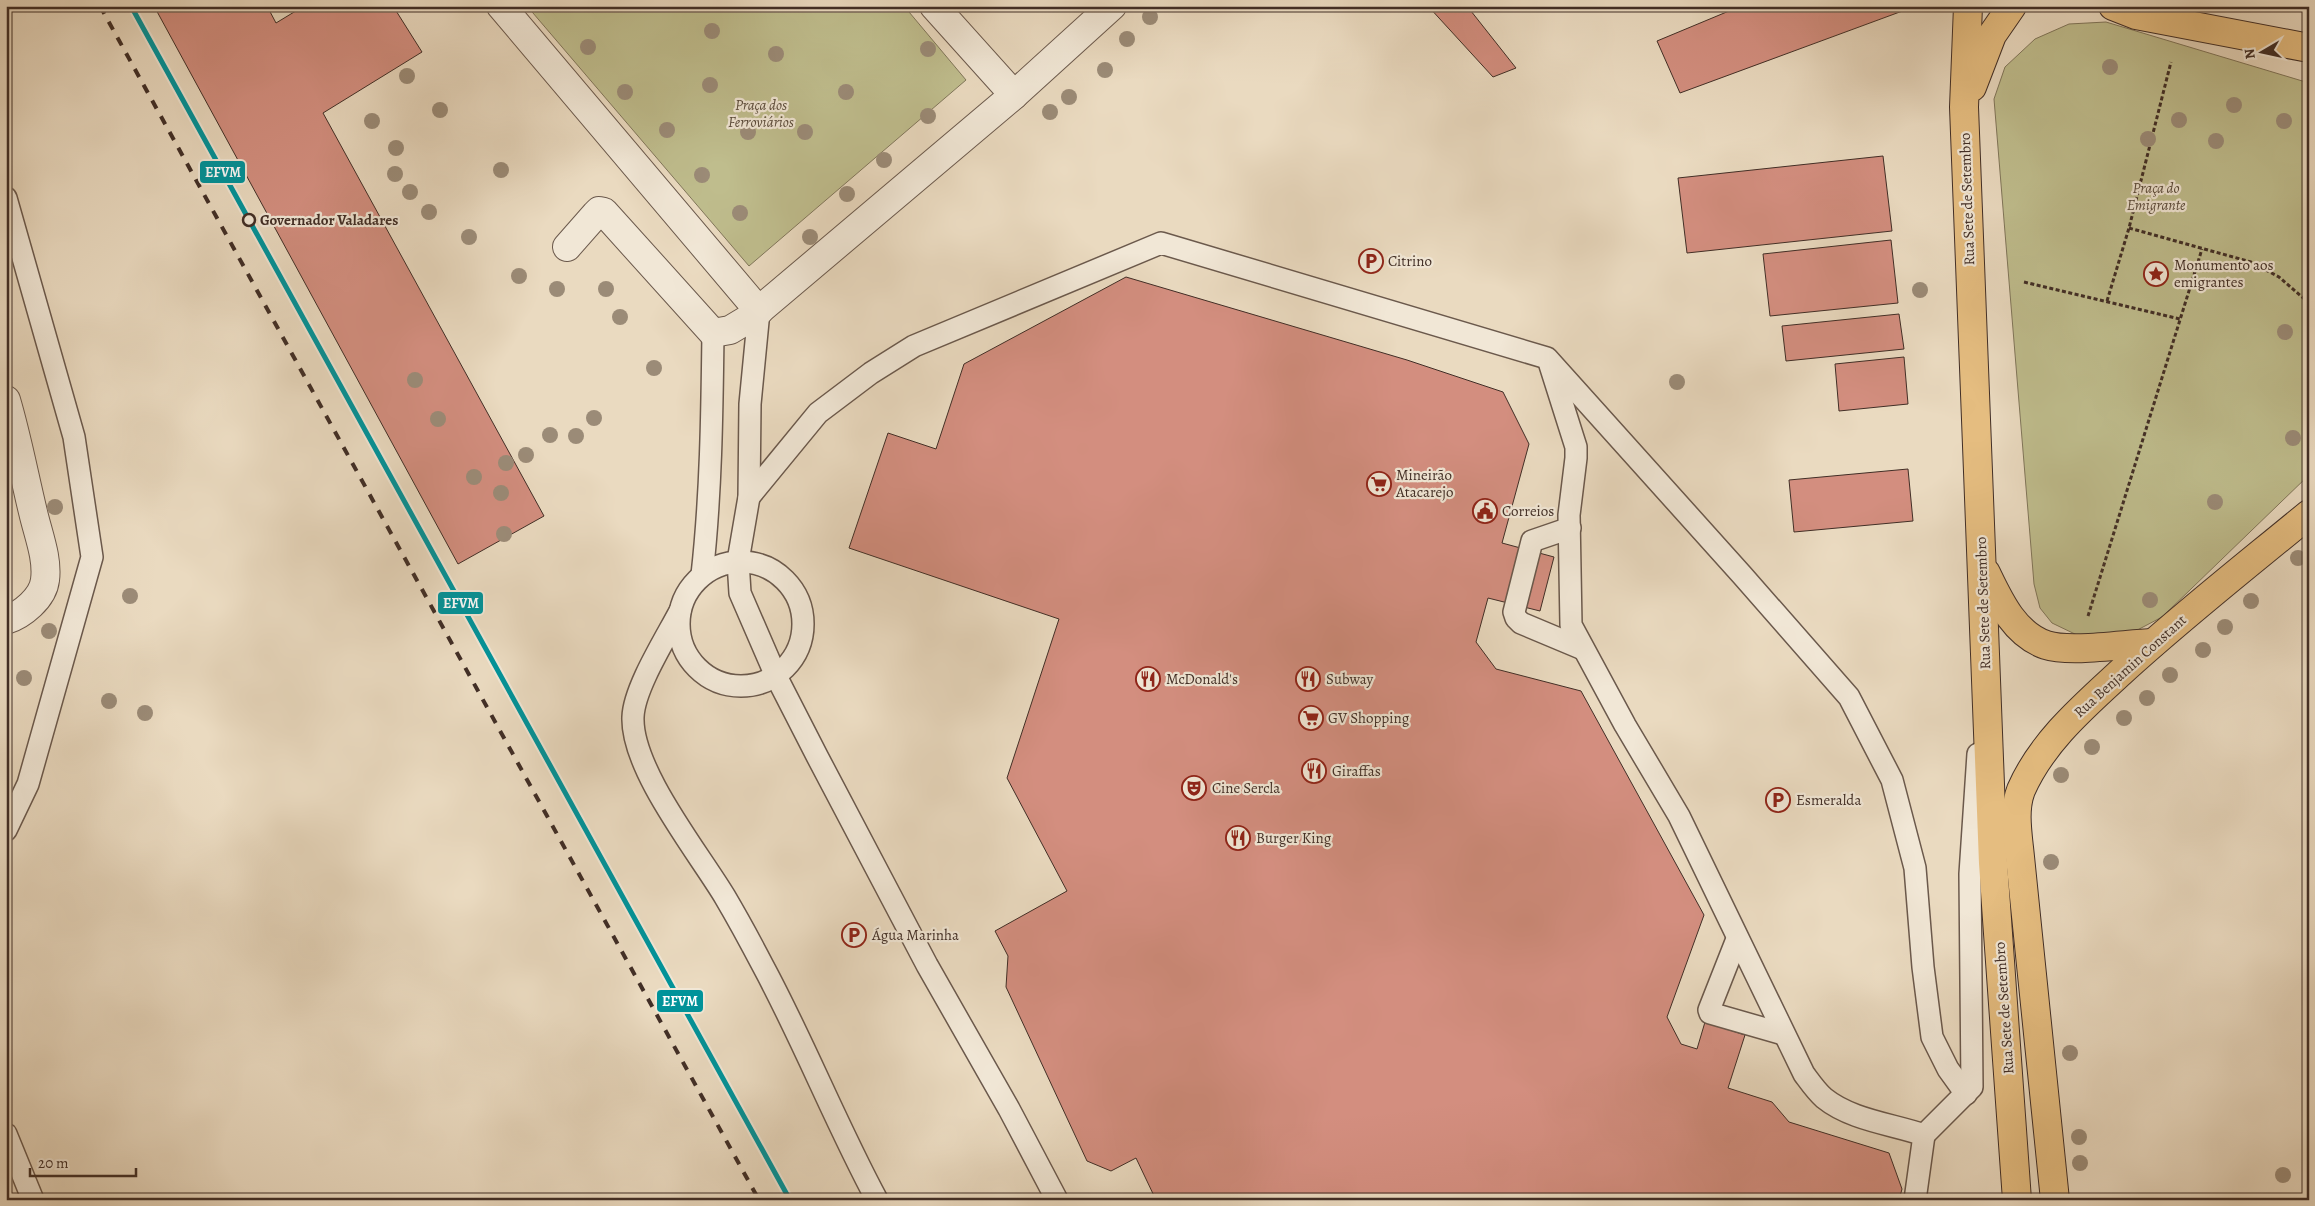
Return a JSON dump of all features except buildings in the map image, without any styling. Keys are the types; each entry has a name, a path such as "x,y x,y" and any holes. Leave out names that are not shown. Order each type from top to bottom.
{"main road":[{"name":"Rua Sete de Setembro","path":"1968,6 1964,108 1993,863 2017,1200"},
{"path":"1964,108 1992,35 2012,6"},
{"path":"2113,6 2136,15 2309,48"},
{"name":"Rua Benjamin Constant","path":"2020,857 2018,802 2021,791 2034,766 2067,722 2153,643 2309,514"},
{"path":"1982,561 1998,599 2012,620 2037,641 2047,646 2080,648 2153,643"},
{"name":"Rua Sete de Setembro","path":"2020,857 2055,1200"}],"street":[{"path":"501,6 759,311"},
{"path":"934,6 1014,95"},
{"path":"567,247 599,211 604,212 713,333 730,330 759,311 1014,95 1112,6"},
{"path":"6,400 18,439 44,555 45,581 39,594 28,607 10,619"}],"lane":[{"path":"6,198 74,437 92,557 28,784 6,830"},
{"path":"748,497 818,414 870,373 914,346 1161,243 1547,358 1742,574 1849,698 1892,780 1916,868 1923,967 1932,1037 1948,1069 1966,1094"},
{"path":"759,311 750,404 748,497 738,561 740,594 776,676 926,965 1009,1109 1057,1200"},
{"path":"702,575 708,524 713,333"},
{"path":"1547,358 1576,447 1570,498 1571,625 1625,725 1678,816 1804,1074 1825,1099 1862,1117 1924,1135"},
{"path":"1570,528 1532,541 1514,612 1516,618 1521,623 1583,649"},
{"path":"680,611 679,632 683,646 698,670 716,682 736,687 757,685 776,676 789,664 799,648 803,613 797,596 786,581 773,570 756,563 738,561 719,565 702,575 688,591 635,705 633,717 636,742 656,787 682,833 725,897 764,968 799,1039 832,1114 877,1200"},
{"path":"1916,1199 1924,1135 1972,1087 1970,874 1985,654"},
{"path":"1737,939 1709,1010 1710,1013 1783,1034"},
{"path":"6,1134 33,1200"}],"path":[{"path":"2108,301 2129,228 2171,62"},
{"path":"2129,228 2251,262 2278,277 2309,303"},
{"path":"2086,622 2202,249"},
{"path":"2024,282 2180,319"}],"green space":[{"name":"Praça dos Ferroviários","path":"527,6 904,6 966,80 749,266"},
{"name":"Praça do Emigrante","path":"2106,22 2309,83 2309,475 2162,617 2126,636 2077,635 2052,623 2040,608 2034,584 1994,99 2005,67 2035,39 2069,24"}],"railway":[{"path":"100,6 759,1200"}],"transit line":[{"name":"EFVM","path":"131,6 790,1200"}],"place":[{"name":"Governador Valadares","path":"249,220"},
{"name":"Citrino","path":"1371,261"},
{"name":"Monumento aos emigrantes","path":"2156,274"},
{"name":"Mineirão Atacarejo","path":"1379,484"},
{"name":"Correios","path":"1485,511"},
{"name":"McDonald's","path":"1148,679"},
{"name":"Subway","path":"1308,679"},
{"name":"GV Shopping","path":"1311,718"},
{"name":"Giraffas","path":"1314,771"},
{"name":"Cine Sercla","path":"1194,788"},
{"name":"Esmeralda","path":"1778,800"},
{"name":"Burger King","path":"1238,838"},
{"name":"Água Marinha","path":"854,935"}]}
